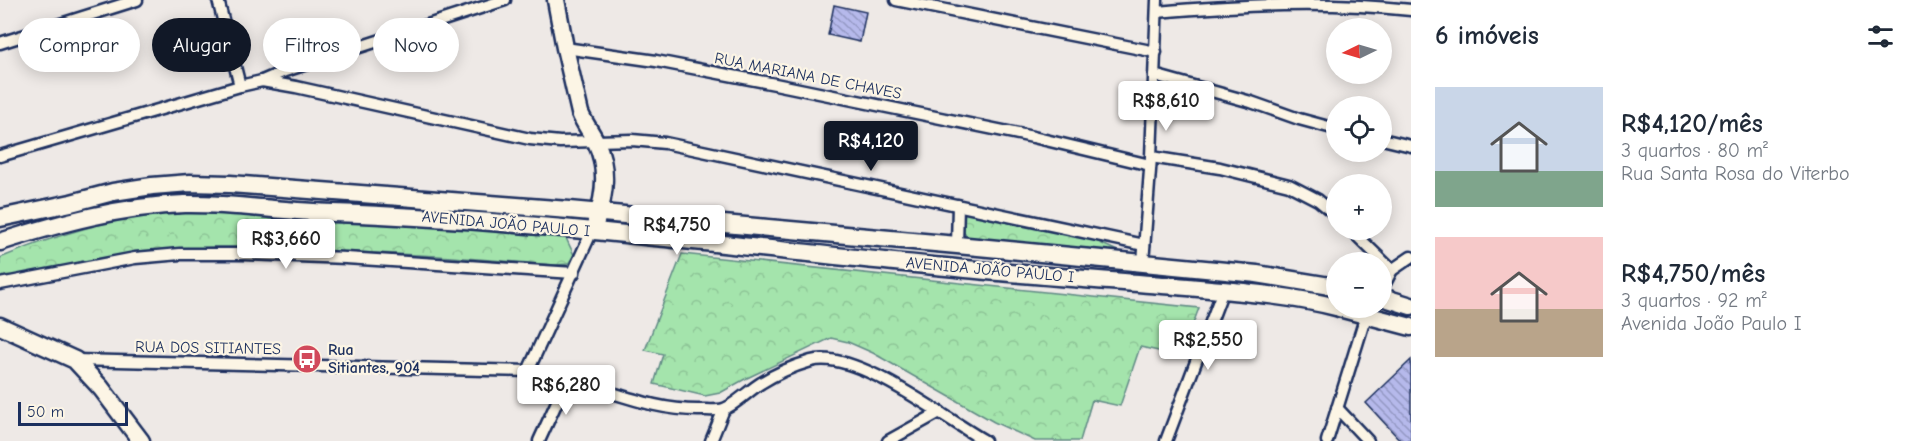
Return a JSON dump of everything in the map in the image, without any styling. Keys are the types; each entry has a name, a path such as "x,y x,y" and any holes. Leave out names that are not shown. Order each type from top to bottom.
{"main road":[{"path":"556,0 580,112 596,142 604,175 599,213 592,231"},
{"name":"AVENIDA JOÃO PAULO I","path":"0,218 113,192 152,186 190,183 279,187 957,245 1257,274 1326,285"},
{"name":"AVENIDA JOÃO PAULO I","path":"0,242 45,228 115,212 189,204 391,215 592,231 946,267 1223,290 1326,304"},
{"path":"1079,278 1098,270 1135,272 1143,263"},
{"path":"1392,300 1411,306"},
{"name":"AVENIDA JOÃO PAULO I","path":"1387,318 1411,327"},
{"path":"1,327 75,360 101,388 141,441"}],"street":[{"path":"0,43 137,0"},
{"path":"218,0 240,86"},
{"path":"0,156 262,81 285,71 505,0"},
{"path":"896,0 1156,52"},
{"path":"1143,263 1151,161 1157,0"},
{"path":"1157,12 1233,6 1298,5 1373,6 1411,10"},
{"name":"RUA MARIANA DE CHAVES","path":"565,48 656,61 776,84 1151,161 1220,168 1289,185 1326,207"},
{"path":"1154,75 1251,102 1326,126"},
{"path":"262,81 530,139 560,142 632,140 665,143 1144,245"},
{"path":"1392,141 1411,146"},
{"path":"957,245 958,205"},
{"path":"528,372 592,231"},
{"path":"1361,240 1374,252"},
{"path":"0,284 135,258 180,254 346,258 574,273"},
{"path":"1392,270 1411,257"},
{"path":"1166,441 1223,290"},
{"path":"1327,441 1367,318"},
{"name":"RUA DOS SITIANTES","path":"75,360 528,372 567,380 673,410 724,409"},
{"path":"711,441 724,409 761,382 812,360 848,362 867,370 985,441"},
{"path":"538,441 567,380"},
{"path":"1337,408 1368,441"},
{"path":"888,441 940,412"}],"green space":[{"path":"953,208 1096,241 1143,263 971,247"},
{"path":"203,212 398,222 565,236 574,255 568,264 555,265 438,256 214,247 137,252 0,280 0,258 59,236 140,216"},
{"path":"682,254 1199,308 1181,356 1140,347 1120,406 1092,400 1080,441 1035,441 994,422 873,353 848,342 831,338 720,393 705,396 654,384 663,354 645,350"}],"building":[{"path":"834,5 866,12 860,42 828,35"},
{"path":"1411,360 1411,441 1401,441 1366,403"}],"place":[{"name":"Rua Sitiantes, 904","path":"307,359"}]}
